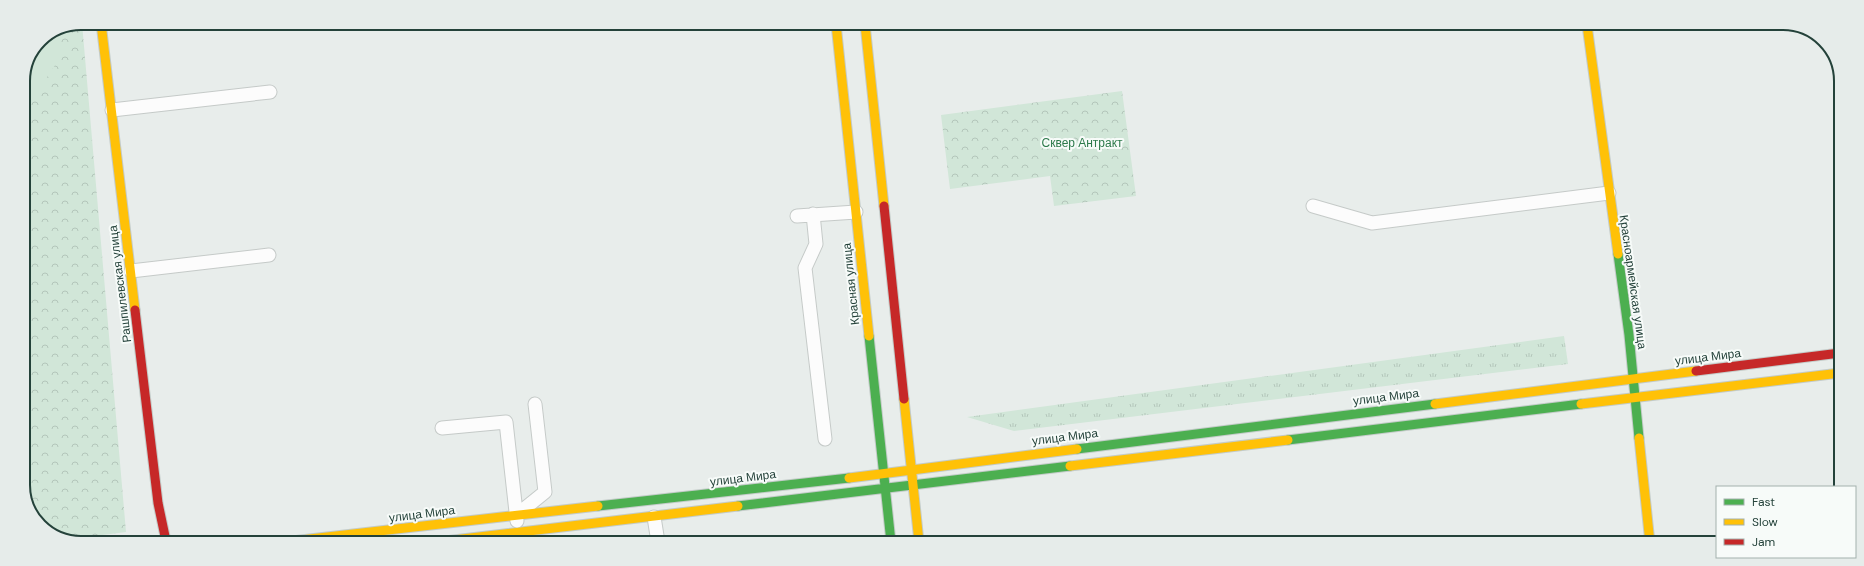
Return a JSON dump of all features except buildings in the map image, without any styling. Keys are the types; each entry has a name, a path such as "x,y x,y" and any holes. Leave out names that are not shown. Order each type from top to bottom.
{"street":[{"name":"Рашпилевская улица","path":"102,30 158,503 165,536"},
{"name":"Красная улица","path":"837,30 891,536"},
{"path":"866,30 918,536"},
{"name":"Красноармейская улица","path":"1588,30 1636,398 1649,536"},
{"name":"улица Мира","path":"337,536 912,470 1834,354"},
{"path":"491,536 913,486 1834,373"}],"lane":[{"path":"112,110 270,92"},
{"path":"1313,206 1372,223 1609,193"},
{"path":"797,216 856,212"},
{"path":"813,214 816,244 805,268 825,439"},
{"path":"131,271 269,255"},
{"path":"516,516 545,492 535,404"},
{"path":"442,428 506,422 518,533"},
{"path":"654,517 657,536"}],"green space":[{"path":"81,30 83,30 126,532 95,536 74,536 58,531 40,516 35,508 30,489 31,71 39,52 52,39 61,34"},
{"path":"59,35 61,56 30,103 30,81 34,61 45,45"},
{"name":"Сквер Антракт","path":"1122,91 1136,196 1054,206 1050,176 950,189 941,115"},
{"path":"1564,336 1568,364 1014,431 967,417"}],"traffic: fast":[{"path":"1618,254 1629,335 1639,438"},
{"path":"869,336 890,536"},
{"path":"1077,449 1435,404"},
{"path":"1288,440 1581,404"},
{"path":"738,506 1070,466"},
{"path":"598,506 849,478"}],"traffic: slow":[{"path":"102,30 135,310"},
{"path":"837,30 869,336"},
{"path":"866,30 884,206"},
{"path":"1588,30 1618,254"},
{"path":"1435,404 1696,371"},
{"path":"1581,404 1834,374"},
{"path":"904,399 918,536"},
{"path":"1639,438 1649,536"},
{"path":"1070,466 1288,440"},
{"path":"849,478 1077,449"},
{"path":"336,536 598,506"},
{"path":"487,536 738,506"}],"traffic: jam":[{"path":"884,206 904,399"},
{"path":"135,310 158,503 165,536"},
{"path":"1696,371 1834,354"}]}
